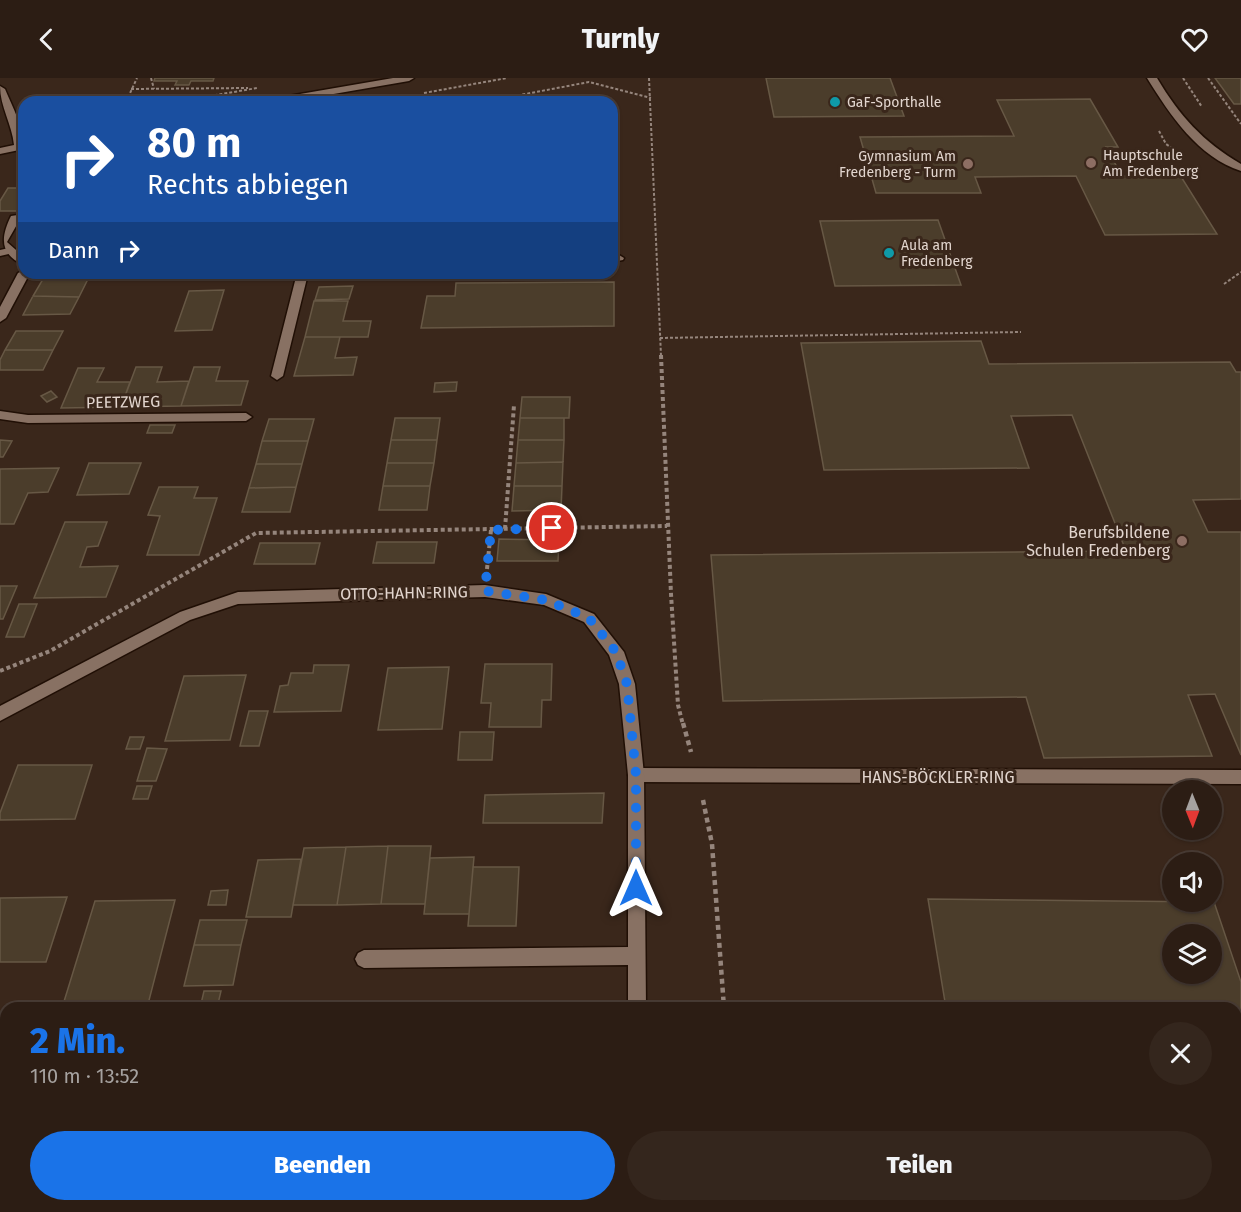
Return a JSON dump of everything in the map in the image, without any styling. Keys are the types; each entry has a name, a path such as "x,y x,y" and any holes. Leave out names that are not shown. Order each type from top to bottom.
{"street":[{"path":"311,96 409,78"},
{"path":"1152,78 1179,122 1192,136 1214,154 1241,168"},
{"path":"0,89 18,134"},
{"path":"0,151 18,148"},
{"path":"18,218 15,218 2,242 4,252 18,259"},
{"path":"0,318 21,279"},
{"path":"277,376 301,279"},
{"name":"PEETZWEG","path":"0,415 28,419 246,417"},
{"name":"OTTO-HAHN-RING","path":"0,714 185,616 238,598 485,591 546,600 589,618 616,652 627,684 636,775 637,1002"},
{"name":"HANS-BÖCKLER-RING","path":"636,775 1241,777"},
{"path":"364,959 637,956"}],"path":[{"path":"128,96 137,78"},
{"path":"151,78 154,89"},
{"path":"415,94 507,78"},
{"path":"649,78 667,526 678,705 698,775 712,844 724,1002"},
{"path":"1208,78 1241,124"},
{"path":"515,96 589,82 651,98"},
{"path":"131,89 263,87 210,96"},
{"path":"1224,284 1241,272"},
{"path":"660,338 1021,332"},
{"path":"506,530 514,405"},
{"path":"0,671 50,651 256,533 667,526"},
{"path":"485,591 491,530"}],"building":[{"path":"155,78 214,78 213,81 191,81 189,85 175,85 177,81 154,81"},
{"name":"GaF-Sporthalle","path":"766,78 890,78 904,116 774,117"},
{"path":"1215,78 1241,78 1241,104 1234,104"},
{"path":"1090,99 1118,147 1106,147 1122,176 1180,175 1217,234 1105,235 1076,176 975,177 981,193 876,193 860,137 1014,136 997,100"},
{"path":"8,188 18,188 18,211 0,211 0,201"},
{"name":"Aula am Fredenberg","path":"938,220 961,285 835,286 820,221"},
{"path":"43,279 88,279 79,297 33,296"},
{"path":"614,282 614,326 421,328 427,296 455,296 456,283"},
{"path":"353,286 349,299 315,300 319,287"},
{"path":"224,290 212,330 175,331 189,291"},
{"path":"33,296 79,297 70,314 23,315"},
{"path":"314,301 348,301 343,321 371,321 368,337 305,337"},
{"path":"16,331 63,331 53,350 5,350"},
{"path":"305,337 340,337 335,358 357,357 353,375 294,376"},
{"name":"Berufsbildene Schulen Fredenberg","path":"981,341 989,364 1230,362 1236,372 1241,372 1241,499 1193,500 1208,532 1241,532 1241,755 1215,694 1188,695 1212,756 1044,758 1026,697 723,701 711,555 1126,551 1072,415 1011,416 1029,468 824,470 801,343"},
{"path":"5,350 53,350 43,370 0,370 0,360"},
{"path":"136,367 162,367 157,382 189,381 181,406 121,407"},
{"path":"194,367 220,367 216,381 248,381 241,405 181,406"},
{"path":"78,368 104,368 97,382 130,382 121,407 61,408"},
{"path":"457,382 456,391 434,392 435,383"},
{"path":"51,391 57,397 47,402 41,396"},
{"path":"522,397 570,397 569,418 520,418"},
{"path":"395,418 440,418 437,440 391,440"},
{"path":"520,418 564,418 564,440 518,440"},
{"path":"269,419 314,419 308,441 262,441"},
{"path":"150,425 175,425 172,433 147,433"},
{"path":"0,440 12,441 3,457 0,457"},
{"path":"391,440 437,440 434,463 387,463"},
{"path":"518,440 564,440 563,462 516,463"},
{"path":"262,441 308,441 302,464 256,464"},
{"path":"563,462 562,486 514,486 516,463"},
{"path":"89,463 141,463 129,494 77,495"},
{"path":"387,463 434,463 430,486 383,486"},
{"path":"256,464 302,464 296,487 249,488"},
{"path":"59,468 48,492 28,493 14,524 0,524 0,469"},
{"path":"383,486 430,486 427,510 379,510"},
{"path":"514,486 562,486 561,510 512,511"},
{"path":"159,487 198,487 194,498 217,498 199,555 147,555 160,516 148,515"},
{"path":"296,487 290,512 242,512 249,488"},
{"path":"65,522 107,522 98,546 87,547 80,567 118,566 106,597 34,598"},
{"path":"499,539 559,540 558,561 497,561"},
{"path":"377,542 437,542 434,563 373,563"},
{"path":"260,543 320,543 315,564 254,564"},
{"path":"0,586 17,586 3,619 0,619"},
{"path":"19,604 37,604 24,637 6,637"},
{"path":"485,664 552,664 551,700 542,700 541,727 489,727 491,703 481,703"},
{"path":"314,665 349,665 341,711 274,712 280,686 288,685 291,673 313,673"},
{"path":"449,667 442,729 378,730 388,668"},
{"path":"246,675 230,740 165,741 184,676"},
{"path":"249,711 268,711 259,746 240,746"},
{"path":"460,732 494,732 492,760 458,760"},
{"path":"130,737 144,737 140,749 126,749"},
{"path":"147,748 167,749 156,781 137,781"},
{"path":"18,765 92,765 75,819 0,820 0,813"},
{"path":"137,786 152,786 148,799 133,799"},
{"path":"604,793 602,823 483,823 485,795"},
{"path":"388,846 381,904 337,905 346,847"},
{"path":"388,846 431,846 425,904 381,904"},
{"path":"346,847 337,905 293,905 304,848"},
{"path":"474,857 469,914 424,914 430,858"},
{"path":"301,859 291,917 246,917 258,860"},
{"path":"473,867 519,867 516,926 468,926"},
{"path":"228,890 226,905 208,905 211,891"},
{"path":"67,897 46,962 0,962 0,898"},
{"path":"928,899 1162,901 1162,912 1217,912 1221,924 1162,924 1162,984 1222,984 1222,926 1241,982 1241,1002 945,1002"},
{"path":"175,900 149,1002 64,1002 95,901"},
{"path":"200,920 247,920 241,945 194,945"},
{"path":"194,945 241,945 233,985 184,986"},
{"path":"204,991 221,991 218,1002 201,1002"}],"place":[{"name":"GaF-Sporthalle","path":"835,102"},
{"name":"Hauptschule Am Fredenberg","path":"1091,163"},
{"name":"Gymnasium Am Fredenberg - Turm","path":"968,164"},
{"name":"Aula am Fredenberg","path":"889,253"},
{"name":"Berufsbildene Schulen Fredenberg","path":"1182,541"}],"route":[{"path":"552,528 491,530 485,591 546,600 589,618 616,652 627,684 636,775 636,888"}]}
